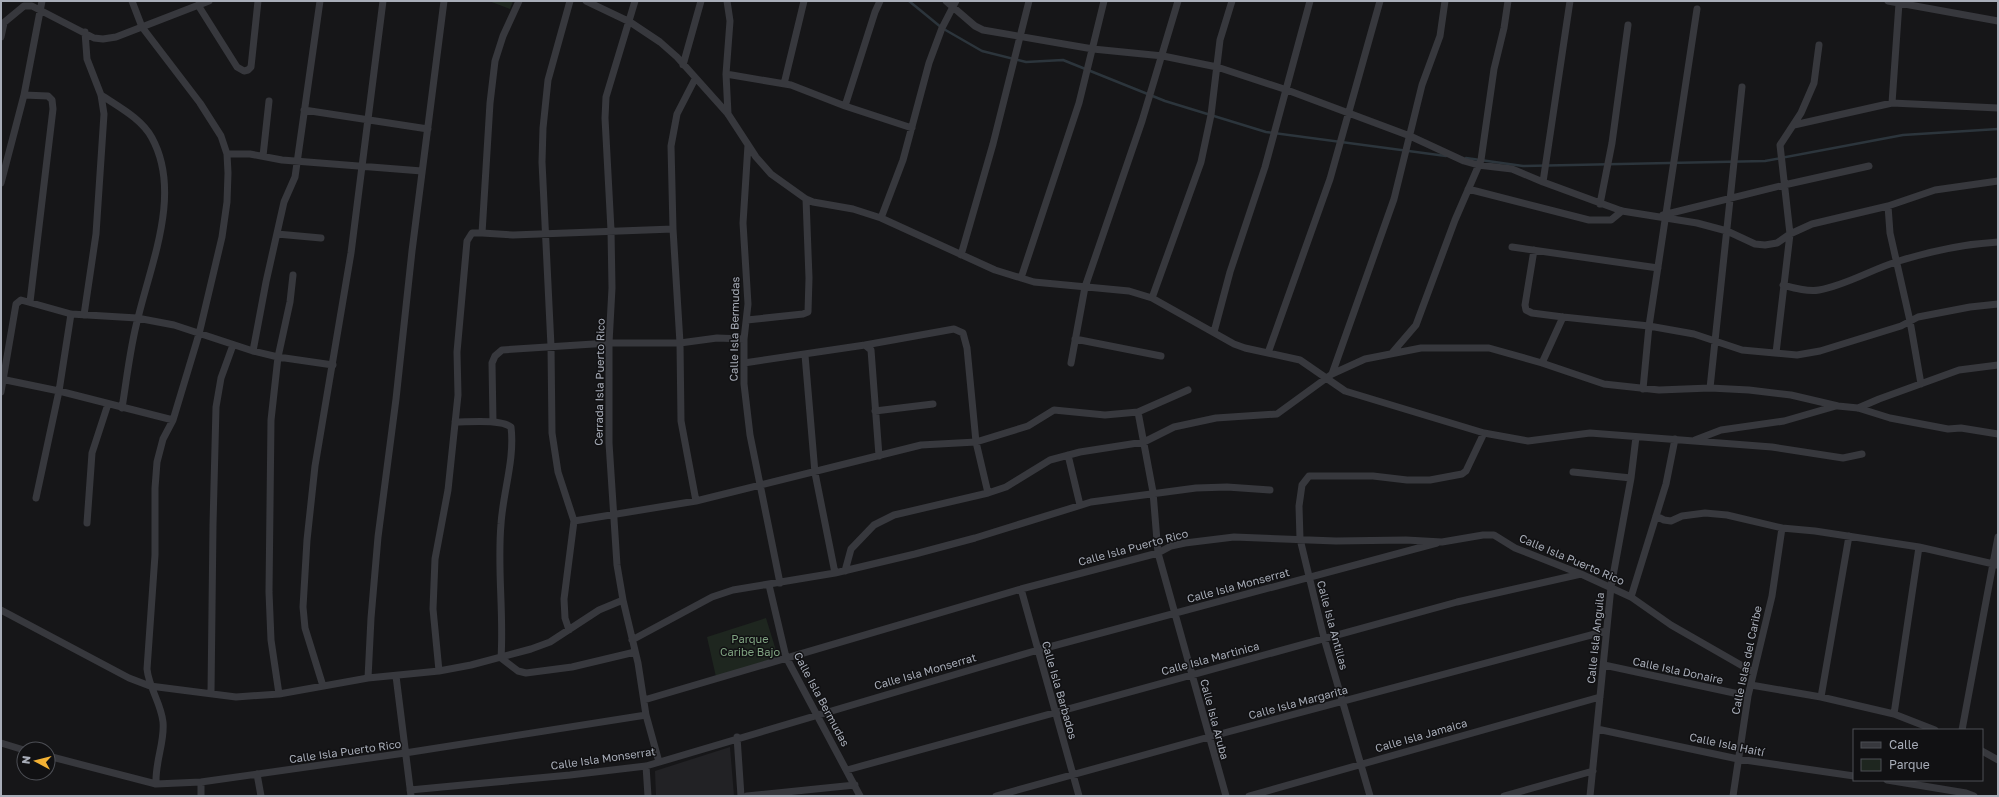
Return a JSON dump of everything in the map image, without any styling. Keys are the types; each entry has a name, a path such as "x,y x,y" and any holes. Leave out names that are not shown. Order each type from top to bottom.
{"street":[{"path":"1,184 24,95 42,1"},
{"path":"132,1 142,27 200,103 221,136 227,154 228,174 227,202 222,237 199,334 173,420 163,440 156,462 155,555 147,669 150,686 161,711 164,732 155,770 156,784"},
{"path":"1,37 3,24 24,6 32,6 40,9 94,38 103,39 116,37 210,1"},
{"path":"198,5 237,67 244,71 248,70 251,63 258,1"},
{"path":"252,351 284,202 295,177 304,110 317,34 320,1"},
{"path":"322,686 305,628 303,607 307,540 315,466 333,365 350,253 383,1"},
{"path":"368,678 371,618 378,537 444,1"},
{"path":"482,233 490,103 495,61 503,36 519,1"},
{"path":"569,630 565,618 564,598 574,521 558,472 552,433 547,233 542,162 543,128 548,80 570,1"},
{"path":"586,1 630,22 660,42 728,114 756,157 772,174 806,199 813,202 853,209 881,218 995,270 1034,282 1129,291 1152,298 1240,346 1300,360 1330,376 1345,391 1484,433 1528,441 1590,433 1772,447 1843,458 1862,454"},
{"name":"Cerrada Isla Puerto Rico","path":"635,1 630,22 610,80 606,97 605,118 611,230 612,288 609,343 609,443 617,565 646,715 659,762"},
{"path":"683,65 701,1"},
{"path":"727,1 730,21 726,74 728,114"},
{"path":"784,84 804,1"},
{"path":"846,106 875,12 880,1"},
{"path":"946,1 955,4 975,26 983,30 1093,49 1163,56 1217,67 1287,90 1410,136 1464,161 1478,165 1512,169 1600,204 1622,211 1658,217 1666,216 1731,198 1869,166"},
{"path":"961,255 993,144 1030,1"},
{"path":"1021,278 1079,103 1104,1"},
{"path":"1071,362 1084,286 1142,121 1163,56 1178,1"},
{"path":"1152,298 1201,162 1212,115 1220,40 1232,1"},
{"path":"1214,332 1230,272 1265,167 1310,1"},
{"path":"1268,353 1330,179 1380,1"},
{"path":"1330,376 1394,199 1422,85 1440,36 1445,1"},
{"path":"1392,353 1416,325 1468,189 1481,160 1494,69 1504,28 1508,1"},
{"path":"1543,182 1570,1"},
{"path":"1888,1 1998,21"},
{"path":"1892,103 1899,3"},
{"path":"881,218 897,178 929,63 942,28 955,4"},
{"path":"1642,389 1649,326 1697,9"},
{"path":"1600,204 1612,143 1628,26"},
{"path":"84,314 98,212 104,114 101,95 87,59 85,32"},
{"path":"1776,353 1790,234 1780,145 1801,113 1814,83 1819,44"},
{"path":"726,74 784,84 912,128"},
{"path":"695,79 679,108 671,146 673,229 680,343 681,421 696,501"},
{"path":"1710,388 1742,87"},
{"path":"24,95 48,96 52,100 53,109 30,302"},
{"path":"101,95 137,120 152,137 161,162 164,192 161,229 156,257 137,318 122,408"},
{"path":"263,156 269,101"},
{"path":"1794,125 1892,103 1998,108"},
{"path":"304,110 428,129"},
{"name":"Calle Isla Bermudas","path":"748,145 743,223 748,304 744,339 744,363 750,435 759,486 780,583"},
{"path":"227,154 250,154 297,161 422,171"},
{"path":"1666,216 1727,231 1755,244 1764,245 1777,243 1790,234 1812,224 1888,206 1935,190 1998,181"},
{"path":"1468,189 1589,220 1611,220 1622,211"},
{"path":"747,320 803,314 808,312 809,265 805,217 806,199"},
{"path":"1888,206 1890,233 1910,321 1921,384"},
{"path":"439,671 433,609 435,559 448,490 458,395 457,352 467,241 472,233 513,235 611,230 673,229"},
{"path":"277,234 321,238"},
{"path":"1783,286 1818,290 1844,283 1869,271 1897,261 1966,245 1998,242"},
{"path":"1512,247 1658,268"},
{"path":"1534,250 1526,306 1526,310 1532,313 1649,326 1694,334 1742,350 1797,355 1820,351 1918,317 1998,304"},
{"path":"279,694 271,640 269,592 271,420 278,357 290,302 293,275"},
{"path":"1,392 16,304 21,300 70,314 137,318 174,325 252,351 278,357 333,365"},
{"path":"36,498 59,391 70,314"},
{"path":"1542,363 1563,317"},
{"path":"744,363 805,355 954,329 963,333 967,348 976,442 988,493"},
{"path":"493,422 492,364 495,356 502,350 609,343 680,343 717,338 744,339"},
{"path":"1075,339 1161,356"},
{"path":"211,693 216,408 221,378 233,345"},
{"path":"865,345 871,350 879,456"},
{"path":"845,571 851,549 874,525 894,515 1006,488 1041,466 1068,455 1144,442 1174,427 1216,418 1278,414 1330,376 1365,360 1421,348 1489,348 1542,363 1604,384 1642,389 1671,390 1710,388 1791,395 1838,406 1858,408 1890,418 1948,429 1961,428 1998,434"},
{"path":"805,355 815,473 835,573"},
{"path":"1858,408 1959,370 1998,365"},
{"path":"2,379 59,391 173,420"},
{"path":"574,521 696,501 815,473 921,445 976,442 1028,426 1054,410 1105,415 1138,412 1188,390"},
{"path":"86,523 92,453 108,404"},
{"path":"875,411 933,404"},
{"path":"1693,441 1721,430 1784,421 1838,406"},
{"name":"Calle Isla Aruba","path":"1138,412 1153,492 1158,553 1226,796"},
{"path":"455,422 493,422 507,424 512,427 506,495 501,522 501,658"},
{"name":"Calle Isla Antillas","path":"1370,796 1324,638 1300,538 1299,506 1302,485 1304,480 1309,476 1343,475 1430,480 1462,474 1466,471 1484,433"},
{"name":"Calle Isla Anguila","path":"1590,796 1604,665 1606,631 1631,478 1636,437"},
{"path":"1631,597 1666,484 1675,439"},
{"path":"1068,455 1080,505"},
{"path":"1573,472 1631,478"},
{"path":"632,640 712,597 733,590 845,571 975,538 1091,502 1153,492 1227,487 1270,490"},
{"path":"1656,516 1664,520 1671,521 1682,516 1706,513 1727,515 1782,528 1849,536 1919,547 1995,565"},
{"name":"Calle Islas del Caribe","path":"1733,796 1748,696 1772,596 1782,528"},
{"name":"Calle Isla Puerto Rico","path":"644,700 1021,589 1158,553 1171,546 1185,542 1234,538 1300,538 1336,541 1406,540 1442,542 1494,534 1515,548 1612,587 1631,597 1671,625 1753,672"},
{"path":"1821,697 1849,536"},
{"path":"1962,729 1995,565 1998,537"},
{"name":"Calle Isla Monserrat","path":"410,793 646,766 737,737 1038,650 1309,577 1354,567 1442,542"},
{"path":"1894,714 1919,547"},
{"name":"Calle Isla Martinica","path":"847,770 1324,638 1390,622 1457,602 1581,574"},
{"name":"Calle Isla Bermudas","path":"769,585 786,657 818,714 860,796"},
{"name":"Calle Isla Barbados","path":"1021,589 1079,796"},
{"path":"1,610 128,678 150,686 236,697 279,694 368,678 439,671 501,658 550,642 599,610 623,600"},
{"name":"Calle Isla Margarita","path":"996,796 1209,737 1606,631"},
{"path":"501,658 518,671 526,673 572,667 635,652"},
{"name":"Calle Isla Donaire","path":"1604,665 1748,696"},
{"path":"396,676 410,793"},
{"path":"1751,685 1821,697 1894,714 1932,729"},
{"name":"Calle Isla Jamaica","path":"1249,796 1600,696"},
{"name":"Calle Isla Puerto Rico","path":"56,758 156,784 201,782 405,753 646,715"},
{"name":"Calle Isla Haití","path":"1597,729 1738,759 1853,776"},
{"path":"737,737 741,796"},
{"path":"1,743 16,748"},
{"path":"1983,752 1998,760"},
{"path":"646,766 648,796"},
{"path":"1504,796 1592,771"},
{"path":"257,774 260,796"},
{"path":"1893,781 1958,791 1974,796"},
{"path":"201,782 201,796"},
{"path":"747,796 855,785"}],"shaded area":[{"path":"730,747 734,796 656,796 655,771"}],"green space":[{"path":"489,1 513,1 510,9"},
{"name":"Parque Caribe Bajo","path":"766,618 778,657 716,677 707,637"}],"waterway":[{"path":"909,1 942,28 982,51 1026,62 1063,60 1165,101 1266,132 1446,156"},
{"path":"1466,158 1523,166 1765,161 1903,135 1998,129"}]}
